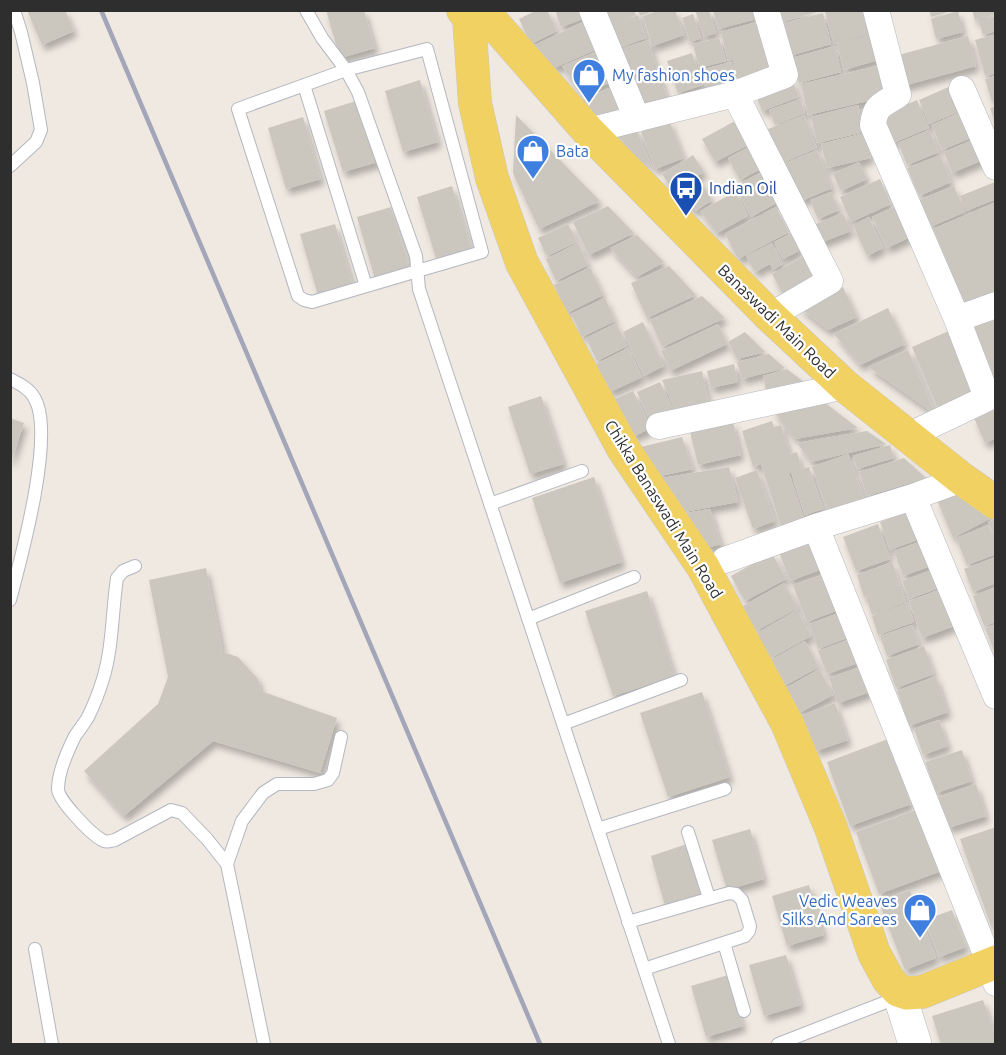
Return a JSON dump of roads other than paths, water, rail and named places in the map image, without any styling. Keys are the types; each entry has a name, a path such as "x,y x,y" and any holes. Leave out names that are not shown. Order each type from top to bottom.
{"main road":[{"name":"Banaswadi Main Road","path":"471,13 770,316 845,386 962,479 996,503"},
{"name":"Chikka Banaswadi Main Road","path":"471,13 475,103 492,178 522,263 624,450 703,567 787,723 831,828 874,952 888,979 899,993"},
{"path":"915,1044 899,993 922,992 994,970"}],"street":[{"path":"592,10 637,119"},
{"path":"582,125 637,119 735,94 785,75 766,10"},
{"path":"876,10 898,95 879,106 874,113 873,126 991,396 908,436"},
{"path":"962,89 996,168"},
{"path":"735,94 830,281 770,316"},
{"path":"957,319 996,305"},
{"path":"659,426 845,386"},
{"path":"725,560 962,479"},
{"path":"913,497 996,696"},
{"path":"816,527 994,970"}],"lane":[{"path":"10,166 36,142 41,130 33,83 14,10"},
{"path":"306,10 358,92 416,256 419,289 669,1044"},
{"path":"428,48 482,252 312,302 298,296 238,109 346,70 428,48"},
{"path":"304,85 366,286"},
{"path":"10,379 29,390 39,409 41,422 35,497 10,600"},
{"path":"490,504 582,471"},
{"path":"135,566 123,571 117,578 111,641 104,677 87,719 76,734 69,750 58,786 58,795 87,828 102,841 115,840 171,810 182,813 207,839 227,864 264,1044"},
{"path":"528,619 634,578"},
{"path":"563,724 681,680"},
{"path":"227,864 242,820 263,793 277,784 314,784 328,780 333,773 341,737"},
{"path":"598,829 725,789"},
{"path":"688,832 709,898"},
{"path":"628,922 729,894 736,894 742,900 750,926 745,936 644,969"},
{"path":"724,943 744,1011"},
{"path":"35,949 52,1044"},
{"path":"778,1044 899,993"}],"railway":[{"path":"101,10 540,1044"}],"place":[{"name":"My fashion shoes","path":"589,104"},
{"name":"Bata","path":"533,180"},
{"name":"Indian Oil","path":"686,217"},
{"name":"Vedic Weaves Silks And Sarees","path":"920,939"}]}
